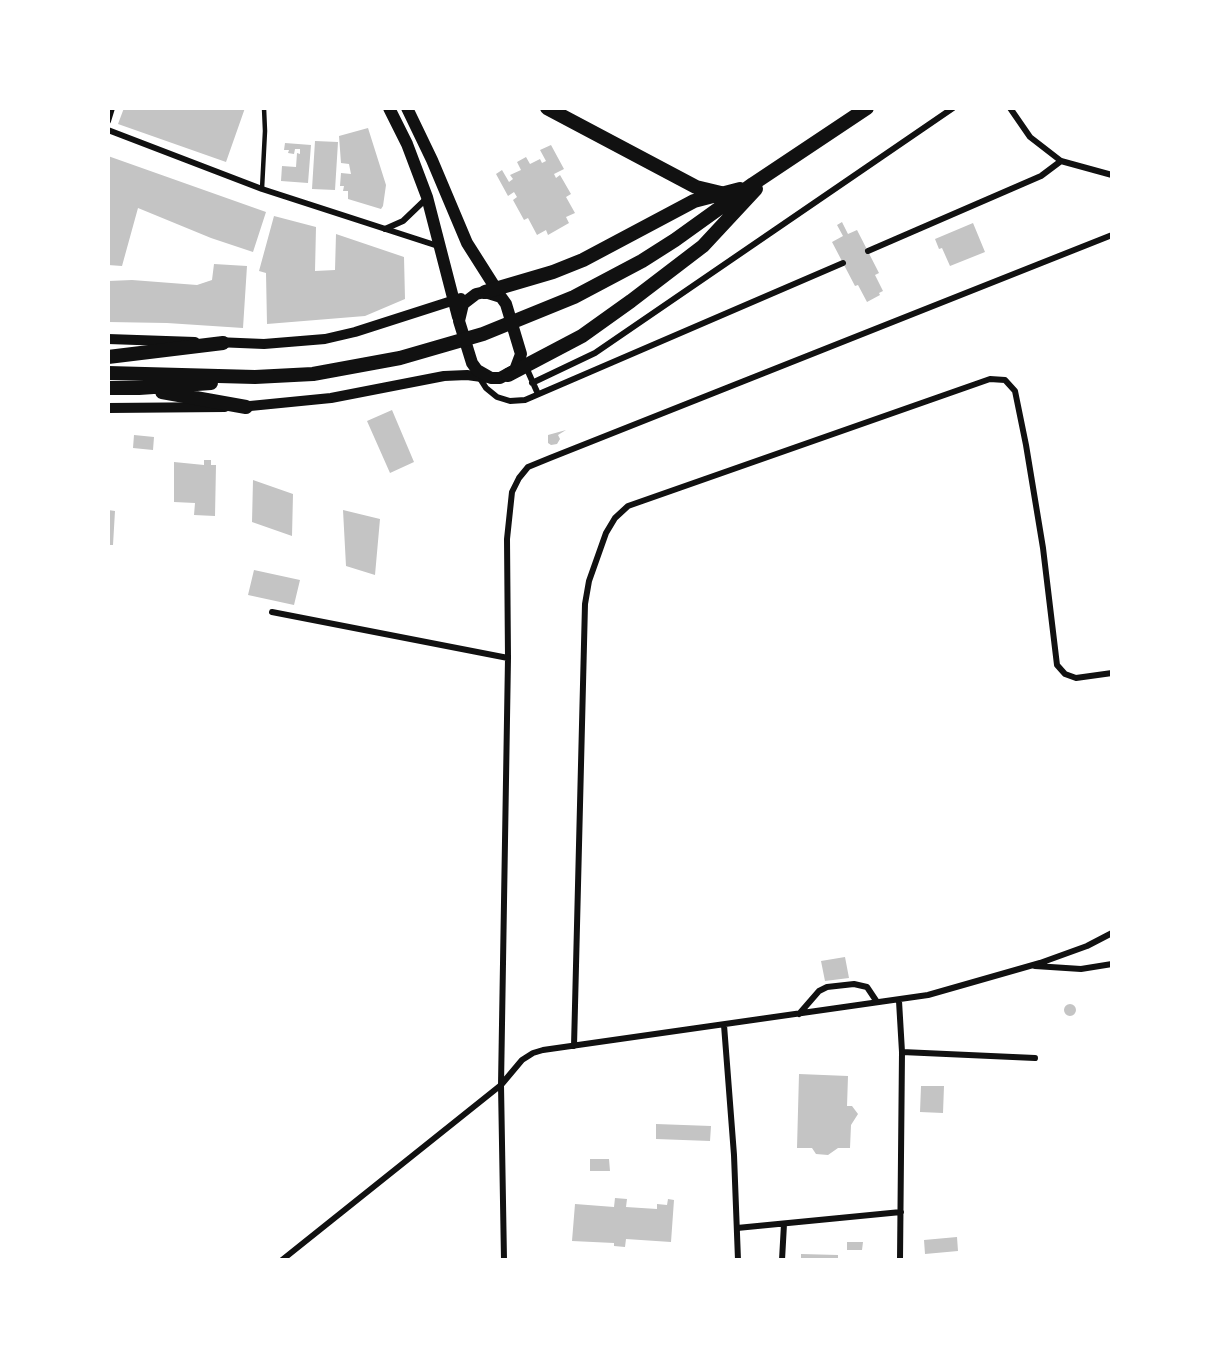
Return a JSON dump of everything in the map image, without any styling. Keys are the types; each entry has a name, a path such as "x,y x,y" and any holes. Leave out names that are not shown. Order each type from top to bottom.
{"main road":[{"path":"389,108 407,144 427,197 472,363 485,377 508,375 523,360 582,336 703,246 757,188 783,164"},
{"path":"407,108 490,294 510,311 523,360"},
{"path":"547,108 696,187 723,193"},
{"path":"108,373 255,377 313,374 342,370 427,351 483,334 538,313 600,285 642,261 867,108"},
{"path":"459,321 463,304 583,260 694,201 736,191 753,184"},
{"path":"108,357 223,343"},
{"path":"108,388 204,384 255,377"},
{"path":"140,388 246,407"}],"street":[{"path":"108,121 112,108"},
{"path":"532,383 596,353 953,108"},
{"path":"1010,108 1030,137 1061,161 1112,175"},
{"path":"108,130 262,189 440,247"},
{"path":"868,251 1041,176 1061,161"},
{"path":"385,230 403,221 427,197"},
{"path":"504,1260 501,1085 508,657 507,539 509,506 512,492 519,478 528,467 1112,235"},
{"path":"108,408 246,407 331,398 444,376 467,375 485,377 486,388 497,397 510,401 525,400 843,263"},
{"path":"108,339 284,343 325,339 454,301 490,294"},
{"path":"523,360 538,394"},
{"path":"574,1046 585,604 593,569 606,533 615,518 628,506 990,379 1005,380 1015,391 1026,445 1043,548 1057,665 1065,674 1076,678 1112,673"},
{"path":"272,612 508,657"},
{"path":"282,1260 501,1085 522,1060 533,1053 928,995 1031,966 1087,946 1112,933"},
{"path":"1031,966 1081,969 1112,964"},
{"path":"799,1014 819,991 836,986 854,984 867,987 877,1002"},
{"path":"899,1000 902,1052 900,1260"},
{"path":"724,1025 734,1155 738,1260"},
{"path":"902,1052 1035,1058"},
{"path":"737,1228 901,1212"},
{"path":"782,1260 784,1224"}],"lane":[{"path":"262,189 264,108"}],"building":[{"path":"124,108 245,108 226,162 118,124"},
{"path":"368,128 386,185 381,209 348,199 348,191 343,191 344,186 340,186 341,173 351,174 349,164 341,163 339,136"},
{"path":"315,141 338,142 335,190 312,189"},
{"path":"285,143 311,145 308,183 281,181 282,166 296,167 297,153 300,154 300,149 295,149 294,154 288,153 289,150 284,150"},
{"path":"551,145 564,169 554,174 556,178 560,175 571,194 566,197 575,213 566,217 569,223 548,235 546,230 537,235 528,218 524,220 513,200 517,197 514,192 508,196 496,174 502,170 509,182 513,179 510,175 521,170 517,162 526,157 530,164 540,159 542,163 546,161 540,150"},
{"path":"108,156 266,212 253,252 211,238 138,208 122,266 108,265"},
{"path":"274,216 316,227 315,271 335,270 336,234 404,257 405,299 365,316 267,324 266,273 259,271"},
{"path":"842,222 848,234 857,230 879,273 875,275 883,291 867,302 858,285 855,286 832,242 843,236 837,225"},
{"path":"973,223 985,252 950,266 935,239"},
{"path":"214,264 247,266 243,328 108,322 108,281 132,280 197,285 212,280"},
{"path":"392,410 414,462 390,473 367,421"},
{"path":"566,430 558,435 560,439 557,444 548,443 548,435"},
{"path":"134,435 154,437 153,450 133,448"},
{"path":"204,460 211,460 211,465 216,465 215,516 194,515 195,503 174,502 174,462 204,465"},
{"path":"253,480 293,494 292,536 252,522"},
{"path":"108,510 115,511 113,545 108,545"},
{"path":"343,510 380,519 375,575 346,566"},
{"path":"254,570 300,580 294,605 248,595"},
{"path":"845,957 849,978 825,981 821,961"},
{"path":"1072,1004 1076,1010 1072,1016 1068,1016 1064,1008"},
{"path":"799,1074 848,1076 847,1106 852,1106 858,1114 851,1125 850,1148 838,1148 828,1155 816,1154 812,1148 797,1148"},
{"path":"921,1086 944,1086 943,1113 920,1112"},
{"path":"656,1124 711,1126 710,1141 656,1139"},
{"path":"590,1159 609,1159 610,1171 590,1171"},
{"path":"615,1198 627,1199 626,1207 657,1209 657,1204 667,1205 668,1199 674,1200 671,1242 626,1239 625,1247 614,1246 614,1243 572,1241 575,1204 614,1207"},
{"path":"957,1237 958,1251 925,1254 924,1240"},
{"path":"847,1242 863,1242 862,1250 847,1250"},
{"path":"801,1254 838,1255 838,1260 801,1260"}]}
